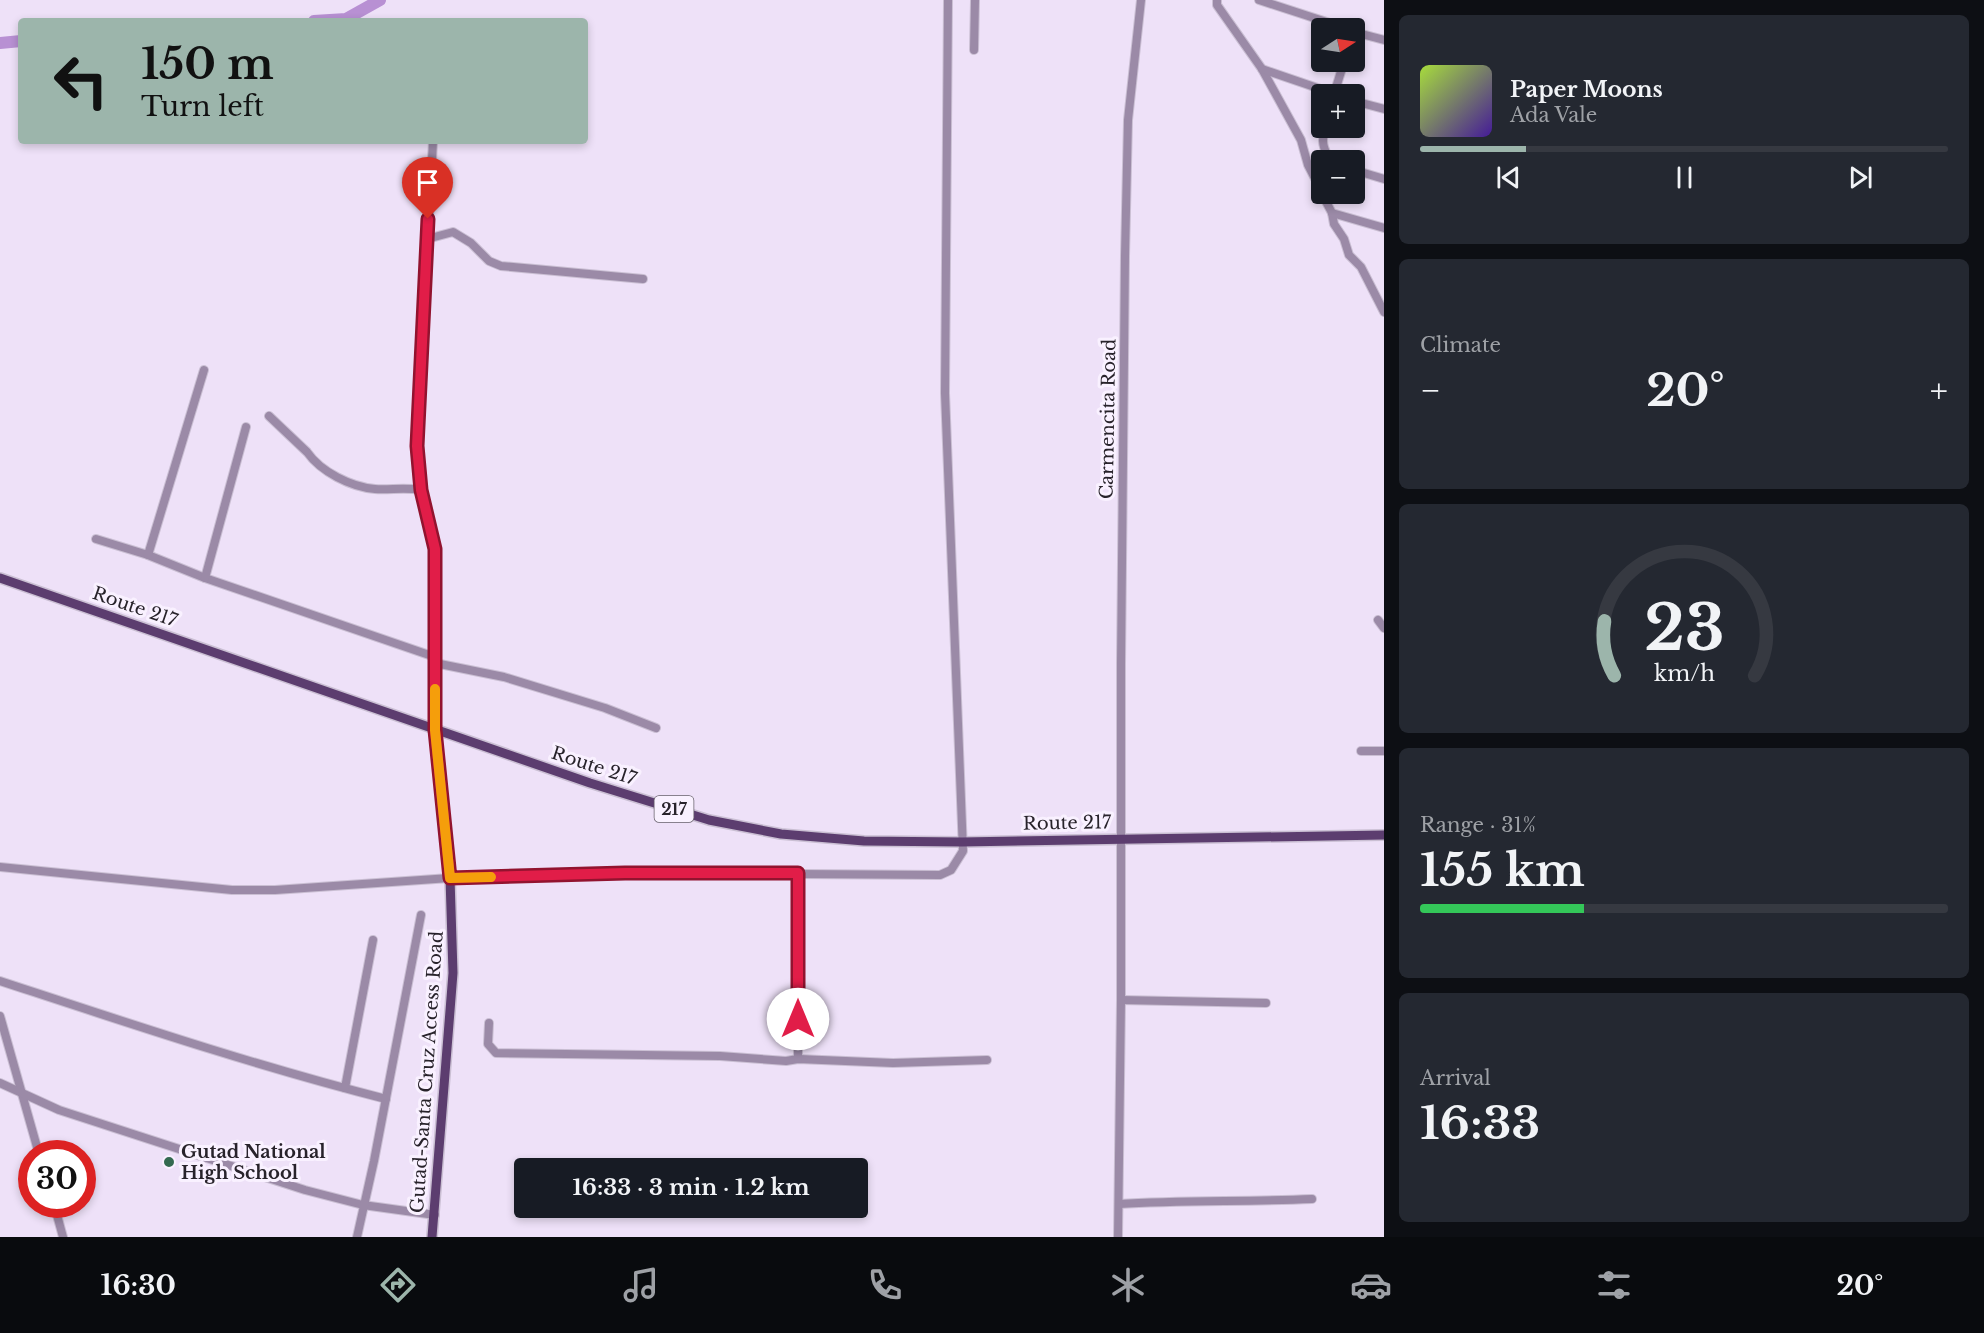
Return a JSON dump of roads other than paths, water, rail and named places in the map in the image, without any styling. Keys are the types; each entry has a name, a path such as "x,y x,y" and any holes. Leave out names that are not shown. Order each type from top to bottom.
{"main road":[{"name":"Route 217","path":"0,578 590,783 709,820 782,834 864,841 962,842 1384,836"},
{"name":"Gutad-Santa Cruz Access Road","path":"432,1237 453,973 450,878 435,730"}],"street":[{"path":"0,867 232,890 275,890 450,878 625,873 940,875 951,870 963,851 945,393 948,0"},
{"path":"974,50 975,0"},
{"name":"Carmencita Road","path":"1118,1237 1125,244 1128,120 1141,0"},
{"path":"1218,0 1217,5 1262,69 1301,140 1311,171"},
{"path":"1259,0 1314,18"},
{"path":"1365,35 1384,40"},
{"path":"1262,69 1311,86"},
{"path":"1365,104 1384,110"},
{"path":"433,144 417,446 421,490 435,549 435,730"},
{"path":"1365,173 1384,179"},
{"path":"1328,204 1349,255 1361,267 1384,312"},
{"path":"1332,213 1384,228"},
{"path":"427,239 453,232 471,243 489,261 501,266 643,279"},
{"path":"148,555 204,370"},
{"path":"269,416 319,465 346,481 357,486 375,489 421,490"},
{"path":"205,578 246,427"},
{"path":"96,538 435,660 504,677 605,708 656,728"},
{"path":"1378,620 1384,628"},
{"path":"1361,751 1384,751"},
{"path":"798,873 798,1059"},
{"path":"357,1237 421,915"},
{"path":"345,1088 374,940"},
{"path":"0,981 140,1027 386,1099"},
{"path":"1121,1000 1266,1003"},
{"path":"0,1016 35,1140"},
{"path":"489,1023 488,1044 496,1053 720,1056 786,1061 798,1059 893,1063 987,1060"},
{"path":"0,1083 59,1110 305,1191 363,1204 435,1215"},
{"path":"1119,1204 1312,1199"},
{"path":"58,1218 63,1237"}],"waterway":[{"path":"348,18 380,0"},
{"path":"0,43 18,41"}],"place":[{"name":"Gutad National High School","path":"169,1162"}]}
